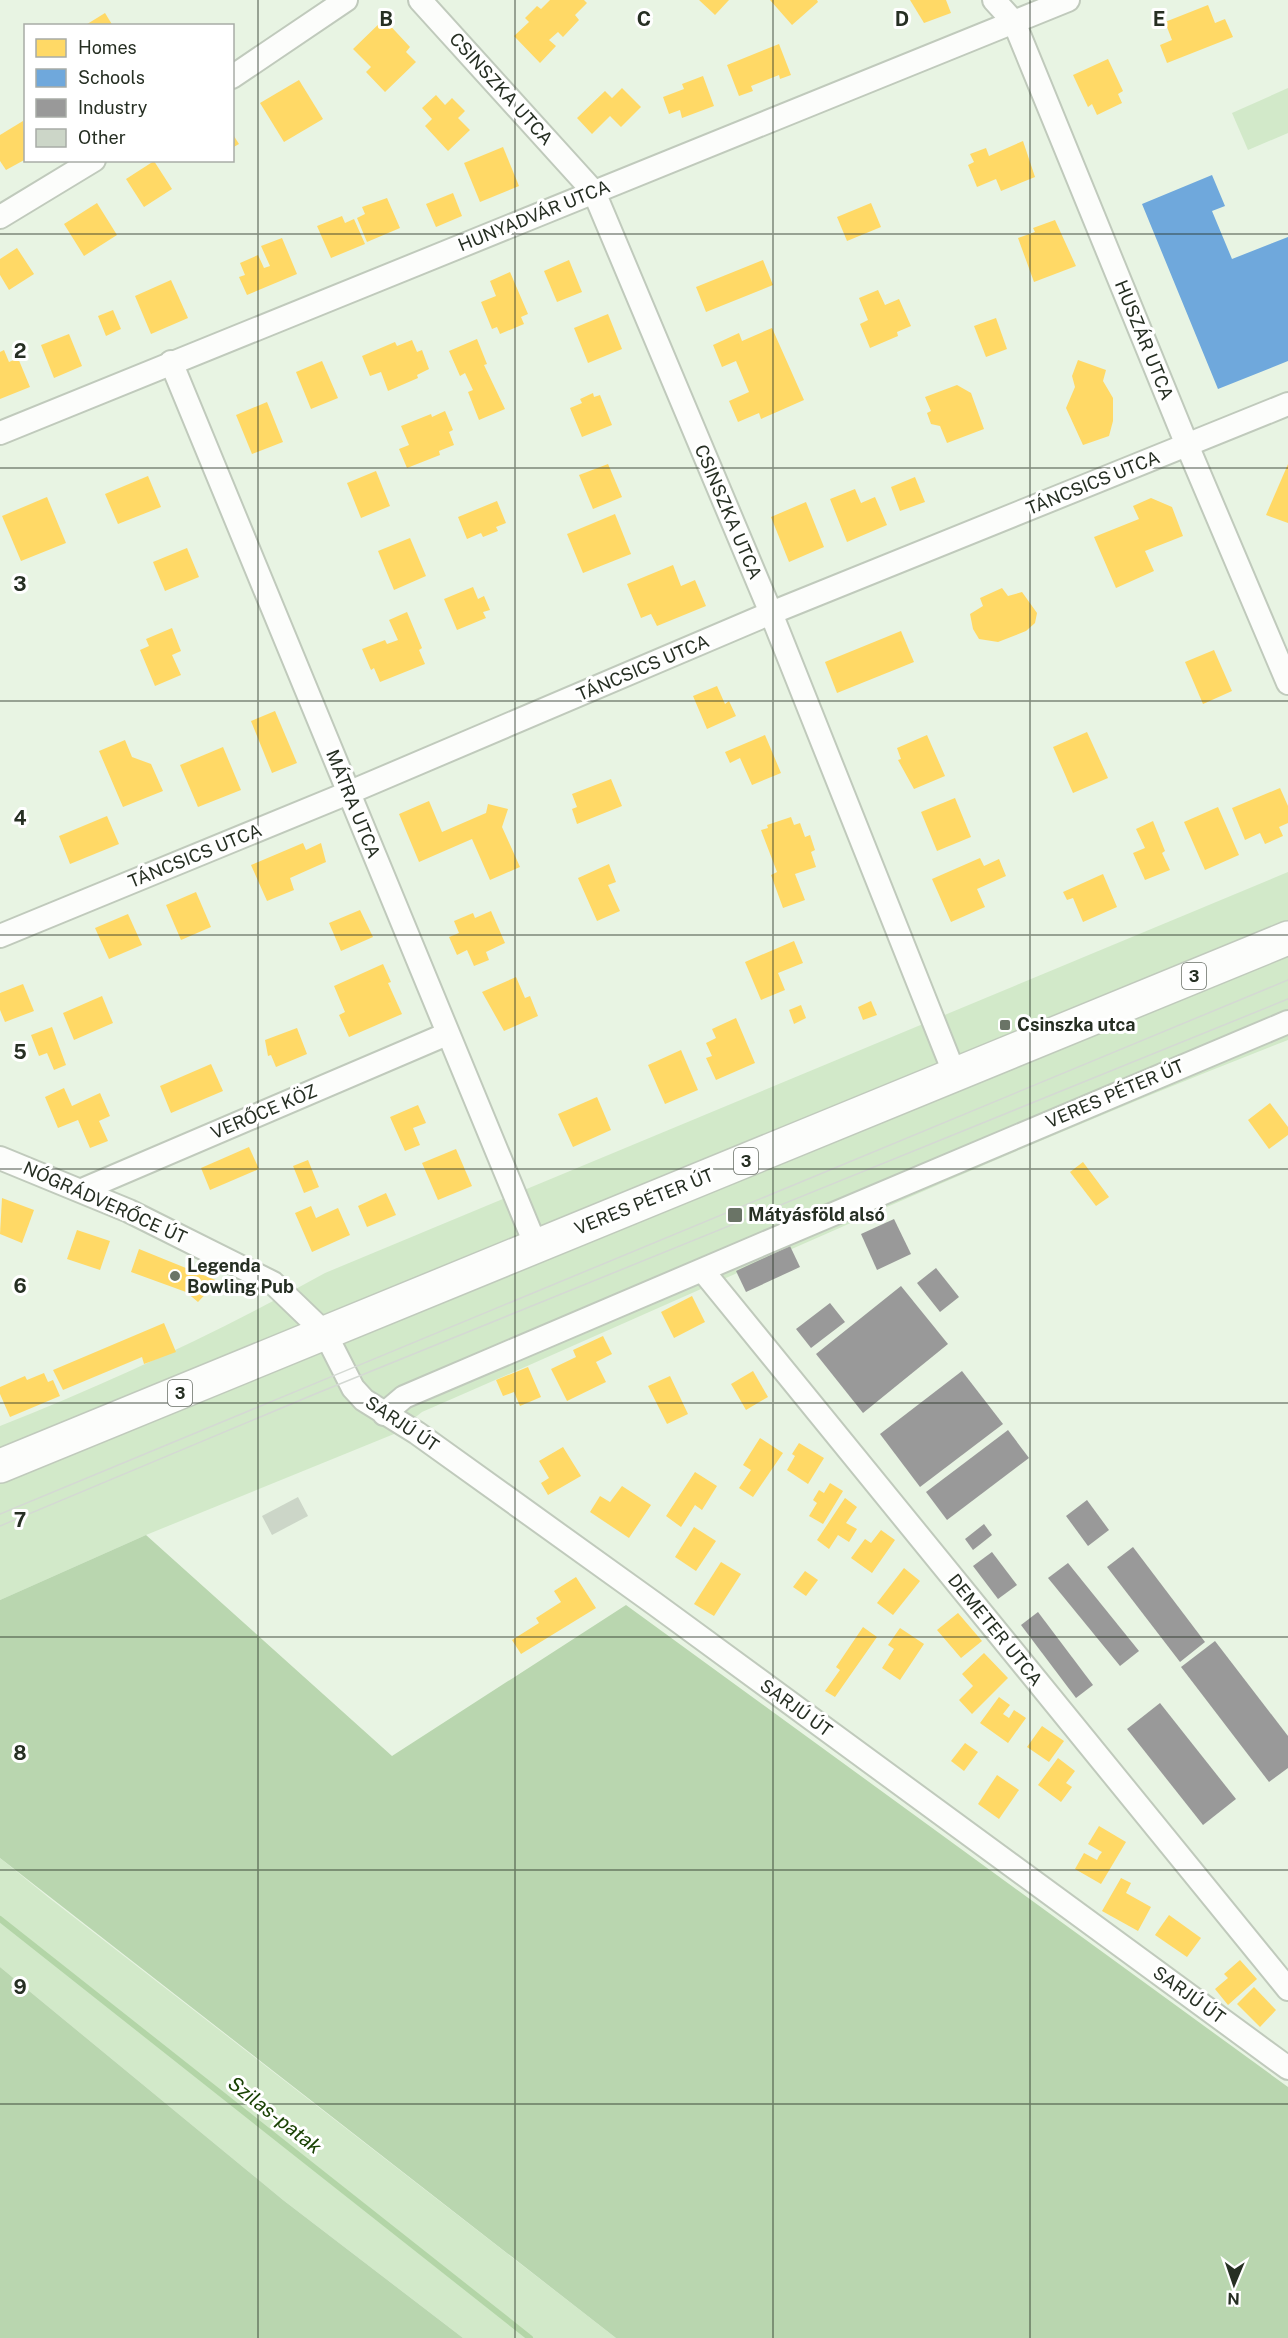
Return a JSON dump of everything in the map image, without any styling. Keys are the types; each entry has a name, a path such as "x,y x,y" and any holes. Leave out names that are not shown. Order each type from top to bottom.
{"main road":[{"name":"VERES PÉTER ÚT","path":"0,1466 1288,938"}],"street":[{"path":"234,76 346,0"},
{"name":"HUSZÁR UTCA","path":"994,0 1014,22 1187,445 1288,683"},
{"name":"HUNYADVÁR UTCA","path":"0,433 1068,0"},
{"name":"CSINSZKA UTCA","path":"433,4 594,192 771,613 955,1075"},
{"path":"0,217 91,162"},
{"name":"MÁTRA UTCA","path":"171,362 536,1246"},
{"name":"TÁNCSICS UTCA","path":"0,936 348,793 771,613 1288,404"},
{"name":"VERES PÉTER ÚT","path":"384,1413 404,1397 894,1186 1288,1022"},
{"name":"VERŐCE KÖZ","path":"82,1190 447,1034"},
{"name":"NÓGRÁDVERŐCE ÚT","path":"3,1153 129,1211 273,1283 326,1333"},
{"name":"DEMETER UTCA","path":"703,1270 1288,1989"},
{"name":"SARJÚ ÚT","path":"326,1333 353,1388 384,1413 417,1433 627,1584 1288,2068"}],"green space":[{"path":"1288,88 1288,133 1248,150 1232,113"},
{"path":"1288,872 1288,1040 961,1175 422,1412 394,1434 146,1535 0,1600 0,1426 165,1355 325,1273"},
{"path":"146,1535 392,1756 626,1605 1288,2087 1288,2338 616,2338 0,1858 0,1600"},
{"path":"0,1858 616,2338 463,2338 283,2200 0,1967"},
{"path":"0,1967 283,2200 463,2338 0,2338"}],"building: Homes":[{"path":"550,0 584,0 587,3 575,15 579,20 563,37 558,32 549,40 556,46 540,63 514,36 529,22 525,18 537,6 541,9"},
{"path":"699,0 729,0 715,15"},
{"path":"770,0 817,0 818,2 792,25"},
{"path":"910,0 946,0 951,13 924,23"},
{"path":"1208,5 1215,23 1225,19 1233,37 1167,63 1160,45 1172,40 1165,22"},
{"path":"105,13 112,24 87,24"},
{"path":"384,19 410,47 406,52 416,62 385,92 366,72 371,67 353,49"},
{"path":"779,44 791,75 780,79 779,75 751,86 753,91 739,96 727,65"},
{"path":"1108,59 1123,91 1118,94 1122,103 1097,115 1092,104 1088,107 1073,75"},
{"path":"703,76 714,106 682,118 680,110 669,114 663,97 684,89 682,84"},
{"path":"299,80 323,119 284,142 260,103"},
{"path":"622,88 641,107 621,127 610,116 592,134 577,118 605,91 612,98"},
{"path":"436,95 445,105 452,98 465,111 458,118 470,130 448,151 425,126 432,119 422,108"},
{"path":"23,121 24,160 6,170 0,161 0,135"},
{"path":"234,136 239,144 234,147"},
{"path":"1023,141 1035,177 1001,191 996,179 977,187 968,165 974,162 970,154 986,148 989,156"},
{"path":"503,147 519,186 480,202 464,163"},
{"path":"155,162 172,189 144,207 126,179"},
{"path":"453,193 462,216 436,227 426,204"},
{"path":"387,198 400,228 367,242 357,218 365,214 362,207"},
{"path":"97,203 117,235 84,256 64,224"},
{"path":"871,203 881,227 847,241 837,217"},
{"path":"342,216 345,223 354,219 365,244 331,258 317,226"},
{"path":"1055,220 1076,266 1034,282 1018,238 1035,232 1033,228"},
{"path":"282,238 297,274 247,295 239,277 245,275 240,263 258,255 264,268 270,266 261,246"},
{"path":"17,248 34,274 9,290 0,275 0,259"},
{"path":"569,260 582,292 557,302 544,271"},
{"path":"763,260 773,285 706,312 696,287"},
{"path":"510,272 528,314 521,317 524,324 500,334 497,327 492,329 481,302 496,296 490,281"},
{"path":"171,280 188,318 151,334 135,296"},
{"path":"878,290 885,305 899,299 911,326 897,332 898,336 870,348 860,324 868,320 859,298"},
{"path":"113,310 121,329 106,336 98,316"},
{"path":"608,314 622,349 588,363 574,328"},
{"path":"996,318 1007,349 986,357 974,326"},
{"path":"772,328 804,400 761,419 759,413 738,422 729,401 749,392 736,361 722,367 713,345 739,333 742,341"},
{"path":"69,334 82,366 54,378 41,345"},
{"path":"477,339 487,364 484,365 505,409 479,420 468,392 473,390 465,373 460,376 449,351"},
{"path":"412,340 417,352 422,350 429,369 417,375 418,378 388,391 381,372 370,376 362,356 395,342 397,346"},
{"path":"4,350 9,362 18,358 30,387 0,399 0,352"},
{"path":"1078,360 1106,370 1103,381 1113,398 1113,421 1109,436 1083,445 1066,408 1075,387 1072,376"},
{"path":"322,361 338,398 311,409 296,372"},
{"path":"957,385 971,393 984,429 947,443 940,426 931,424 927,413 931,411 925,397"},
{"path":"593,393 594,397 600,395 612,425 582,437 570,408 582,403 580,399"},
{"path":"267,402 283,442 252,454 236,415"},
{"path":"445,411 453,430 449,432 454,445 439,451 440,455 407,468 399,449 409,445 401,426"},
{"path":"608,464 622,497 593,509 579,475"},
{"path":"1288,464 1288,523 1266,515"},
{"path":"376,471 390,506 361,518 347,483"},
{"path":"148,476 161,507 118,524 105,494"},
{"path":"915,477 925,502 900,511 891,487"},
{"path":"855,489 861,503 875,497 887,525 847,542 830,499"},
{"path":"47,497 66,543 21,561 2,516"},
{"path":"1151,498 1172,507 1183,536 1145,551 1154,571 1116,588 1094,537 1139,519 1133,506"},
{"path":"497,501 506,523 496,527 498,531 483,537 481,533 467,539 458,517"},
{"path":"806,502 824,547 789,562 771,517"},
{"path":"615,514 631,554 583,573 567,534"},
{"path":"410,538 426,576 394,590 378,551"},
{"path":"187,548 199,577 165,591 153,562"},
{"path":"673,565 681,586 695,580 706,606 657,626 651,614 641,618 627,584"},
{"path":"473,587 478,599 484,596 490,610 483,612 486,618 457,630 444,599"},
{"path":"1002,588 1008,596 1022,592 1037,613 1035,623 1026,631 998,642 979,639 973,629 970,614 983,606 980,598"},
{"path":"407,612 422,648 419,650 425,664 380,682 374,668 371,670 362,649 385,640 387,644 398,640 389,620"},
{"path":"172,628 181,651 172,655 181,675 155,686 140,650 149,646 146,639"},
{"path":"901,631 914,662 837,693 825,662"},
{"path":"1214,650 1232,691 1203,704 1185,662"},
{"path":"717,686 725,704 729,701 736,716 707,729 693,696"},
{"path":"275,711 297,763 272,773 251,721"},
{"path":"1087,732 1108,778 1073,793 1053,747"},
{"path":"765,735 781,773 752,785 740,758 730,763 725,752"},
{"path":"927,735 945,776 914,789 898,760 901,759 897,748"},
{"path":"125,740 132,757 151,764 163,791 123,807 99,751"},
{"path":"223,747 241,790 198,807 180,765"},
{"path":"611,779 622,806 577,824 572,809 577,807 572,794"},
{"path":"1280,788 1288,806 1288,823 1279,827 1283,836 1265,844 1260,833 1245,840 1232,808"},
{"path":"955,798 971,837 937,851 921,812"},
{"path":"429,801 442,832 486,813 488,804 508,809 502,827 520,867 490,880 472,839 419,862 399,814"},
{"path":"1218,807 1239,855 1205,870 1184,822"},
{"path":"107,816 119,844 70,864 59,836"},
{"path":"791,817 794,825 800,823 805,837 810,835 815,850 811,852 816,867 795,874 805,900 783,908 771,875 777,872 761,830 768,828 767,825"},
{"path":"1153,821 1165,851 1162,853 1170,870 1145,880 1133,853 1145,848 1136,829"},
{"path":"303,843 306,850 321,843 326,862 290,878 294,890 267,901 251,865"},
{"path":"980,858 984,866 999,859 1006,876 977,889 985,907 951,922 932,879"},
{"path":"609,864 616,882 608,885 620,911 597,921 578,878"},
{"path":"1103,874 1117,907 1083,922 1073,898 1067,900 1063,892"},
{"path":"196,892 211,927 181,940 166,905"},
{"path":"360,910 373,937 341,951 329,923"},
{"path":"491,911 505,943 486,952 489,960 474,966 467,950 457,955 449,937 459,933 454,921 473,913 475,918"},
{"path":"128,914 142,945 109,959 95,928"},
{"path":"794,941 803,963 778,973 785,990 761,1000 745,962"},
{"path":"383,964 391,982 388,983 402,1014 349,1037 339,1015 345,1012 334,986"},
{"path":"516,977 525,998 530,996 538,1016 504,1031 482,992"},
{"path":"23,984 34,1011 5,1022 0,1010 0,993"},
{"path":"102,996 113,1023 74,1040 63,1013"},
{"path":"871,1001 877,1015 863,1020 858,1007"},
{"path":"801,1005 806,1018 794,1024 789,1010"},
{"path":"736,1018 755,1063 716,1080 706,1058 712,1056 706,1043 716,1038 712,1029"},
{"path":"52,1027 66,1065 54,1070 47,1053 39,1056 31,1035"},
{"path":"297,1028 307,1054 276,1067 271,1055 268,1056 265,1040"},
{"path":"681,1050 698,1090 665,1104 648,1065"},
{"path":"211,1064 223,1091 171,1113 160,1086"},
{"path":"64,1088 72,1106 100,1093 110,1116 99,1121 108,1141 90,1148 78,1120 58,1128 45,1097"},
{"path":"597,1097 611,1130 573,1147 558,1114"},
{"path":"1270,1103 1288,1127 1288,1135 1269,1149 1248,1120"},
{"path":"418,1105 426,1123 413,1128 420,1145 405,1151 390,1117"},
{"path":"249,1147 259,1169 210,1190 201,1168"},
{"path":"456,1149 472,1186 438,1200 422,1163"},
{"path":"308,1160 319,1187 304,1193 293,1166"},
{"path":"1083,1162 1109,1197 1096,1206 1070,1172"},
{"path":"386,1193 396,1215 367,1227 358,1206"},
{"path":"2,1198 34,1210 22,1243 0,1234"},
{"path":"311,1206 316,1218 338,1208 350,1235 312,1252 295,1213"},
{"path":"77,1230 110,1241 100,1270 67,1259"},
{"name":"Legenda Bowling Pub","path":"139,1249 218,1281 198,1302 186,1292 131,1272"},
{"path":"692,1296 705,1322 674,1338 661,1312"},
{"path":"164,1323 176,1352 144,1364 142,1357 63,1390 53,1370"},
{"path":"603,1336 612,1354 596,1362 606,1382 567,1401 551,1369 576,1357 573,1350"},
{"path":"528,1367 541,1397 520,1406 514,1392 503,1396 496,1380"},
{"path":"753,1371 768,1397 746,1410 731,1384"},
{"path":"44,1373 48,1382 53,1380 60,1396 10,1417 0,1394 0,1387 25,1376 27,1380"},
{"path":"670,1376 688,1414 667,1424 648,1386"},
{"path":"760,1438 783,1453 753,1497 739,1488 751,1470 743,1465"},
{"path":"799,1443 824,1458 808,1484 787,1470 795,1456 792,1454"},
{"path":"563,1447 581,1476 548,1495 541,1483 549,1478 539,1461"},
{"path":"695,1472 717,1486 702,1510 695,1505 681,1527 666,1516"},
{"path":"830,1483 843,1491 823,1524 809,1516 817,1503 813,1500 819,1490 824,1493"},
{"path":"622,1486 651,1505 629,1538 590,1512 600,1496 610,1502"},
{"path":"845,1498 857,1507 846,1523 857,1529 849,1542 838,1535 829,1549 817,1540"},
{"path":"694,1527 716,1541 696,1571 675,1557"},
{"path":"881,1530 895,1540 872,1573 851,1558 865,1539 871,1543"},
{"path":"721,1562 741,1574 714,1616 694,1604"},
{"path":"904,1568 920,1581 893,1615 877,1603"},
{"path":"805,1571 818,1580 806,1596 793,1587"},
{"path":"576,1577 596,1608 521,1654 512,1640 539,1623 536,1618 561,1602 554,1591"},
{"path":"958,1613 982,1641 961,1658 937,1630"},
{"path":"863,1627 877,1637 835,1697 825,1691 840,1670 836,1667"},
{"path":"900,1628 924,1644 900,1680 882,1668 894,1649 888,1645"},
{"path":"984,1653 1008,1678 972,1714 959,1700 973,1686 962,1674"},
{"path":"999,1697 1010,1705 1003,1714 1009,1718 1014,1710 1026,1718 1008,1743 980,1723"},
{"path":"1042,1726 1064,1741 1049,1762 1027,1747"},
{"path":"965,1743 978,1752 964,1771 951,1761"},
{"path":"1058,1758 1075,1771 1066,1783 1072,1787 1061,1802 1038,1785"},
{"path":"997,1775 1019,1790 999,1819 978,1804"},
{"path":"1099,1826 1126,1842 1101,1884 1075,1869 1084,1853 1097,1860 1102,1852 1088,1844"},
{"path":"1121,1878 1131,1883 1126,1893 1151,1907 1138,1931 1102,1911"},
{"path":"1169,1915 1201,1938 1187,1957 1155,1935"},
{"path":"1240,1960 1257,1979 1228,2005 1215,1989 1228,1978 1224,1974"},
{"path":"1254,1987 1276,2010 1260,2027 1237,2004"}],"building: Schools":[{"path":"1212,175 1225,206 1212,211 1232,259 1288,237 1288,361 1218,389 1142,204"}],"building: Industry":[{"path":"894,1219 911,1254 877,1270 861,1234"},
{"path":"790,1246 800,1267 746,1292 736,1271"},
{"path":"936,1268 959,1297 940,1312 917,1283"},
{"path":"901,1286 948,1344 863,1413 816,1354"},
{"path":"830,1303 845,1322 811,1348 796,1329"},
{"path":"962,1371 1003,1424 920,1487 880,1434"},
{"path":"1008,1430 1029,1458 947,1520 926,1492"},
{"path":"1087,1500 1109,1530 1088,1546 1066,1516"},
{"path":"984,1524 992,1535 973,1550 965,1539"},
{"path":"1133,1547 1205,1642 1180,1662 1107,1567"},
{"path":"992,1552 1017,1585 998,1599 973,1566"},
{"path":"1068,1563 1139,1651 1120,1666 1048,1578"},
{"path":"1038,1612 1093,1685 1076,1698 1021,1625"},
{"path":"1215,1641 1288,1736 1288,1768 1269,1782 1181,1667"},
{"path":"1160,1703 1236,1799 1203,1825 1127,1729"}],"building: Other":[{"path":"298,1497 308,1516 272,1535 262,1516"}],"waterway":[{"name":"Szilas-patak","path":"0,1919 530,2338"}],"tram line":[{"path":"0,1514 1288,980"},
{"path":"0,1526 315,1394 1288,999"}],"place":[{"name":"Csinszka utca","path":"1005,1025"},
{"name":"Mátyásföld alsó","path":"735,1215"},
{"name":"Legenda Bowling Pub","path":"175,1276"}]}
